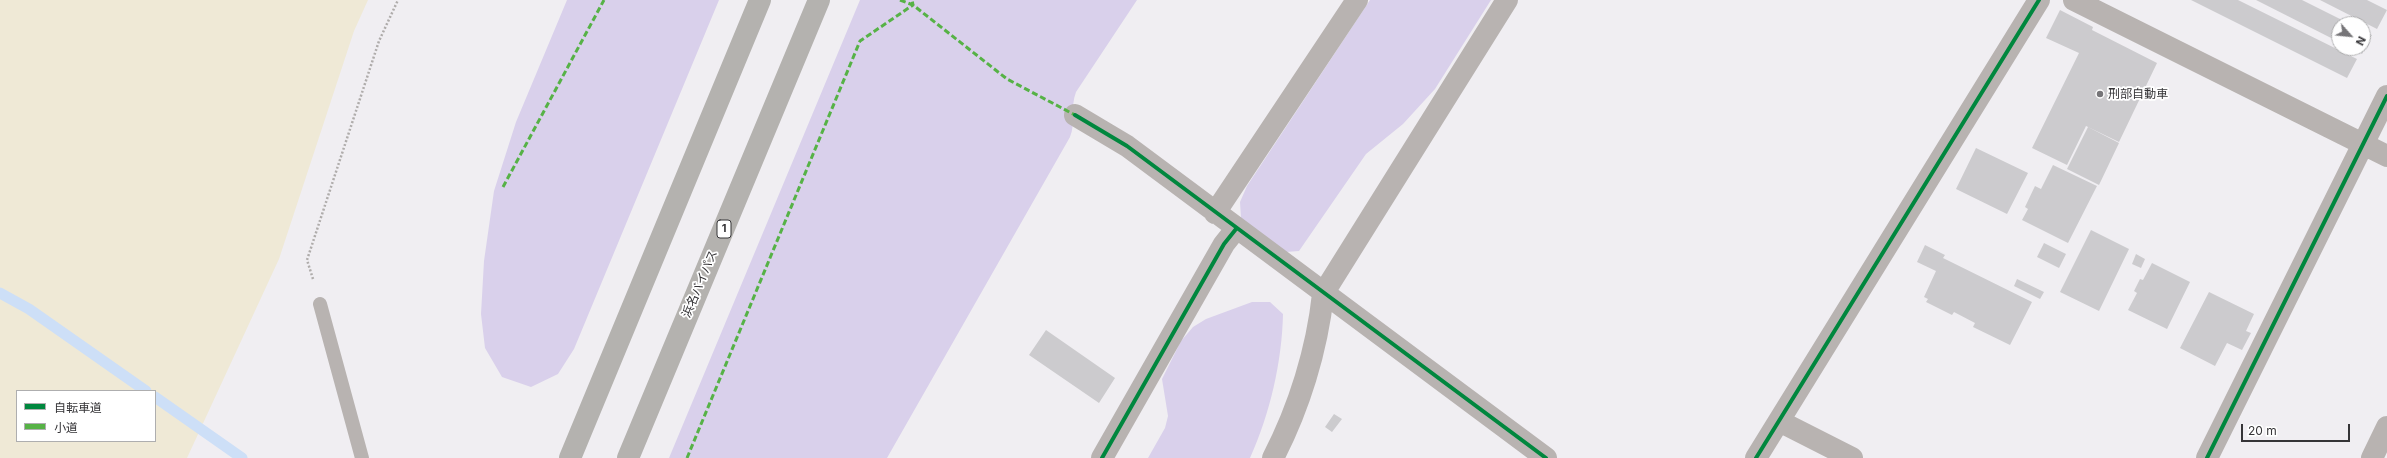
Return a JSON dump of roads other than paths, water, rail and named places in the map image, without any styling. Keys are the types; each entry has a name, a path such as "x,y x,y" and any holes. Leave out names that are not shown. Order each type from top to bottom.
{"highway":[{"path":"570,458 760,0"},
{"name":"浜名バイパス","path":"628,458 819,0"}],"street":[{"path":"1215,213 1357,0"},
{"path":"1273,458 1294,410 1308,367 1320,323 1323,294 1507,0"},
{"path":"1756,458 2039,0"},
{"path":"2074,0 2387,156"},
{"path":"2207,458 2387,96"},
{"path":"1075,115 1127,146 1323,294 1546,458"},
{"path":"1102,458 1224,244 1236,229"},
{"path":"1779,421 1852,458"},
{"path":"2372,458 2387,427"}],"lane":[{"path":"320,304 362,458"}],"waterway":[{"path":"0,293 29,309 145,390"},
{"path":"156,398 242,458"}],"place":[{"name":"刑部自動車","path":"2100,94"}]}
